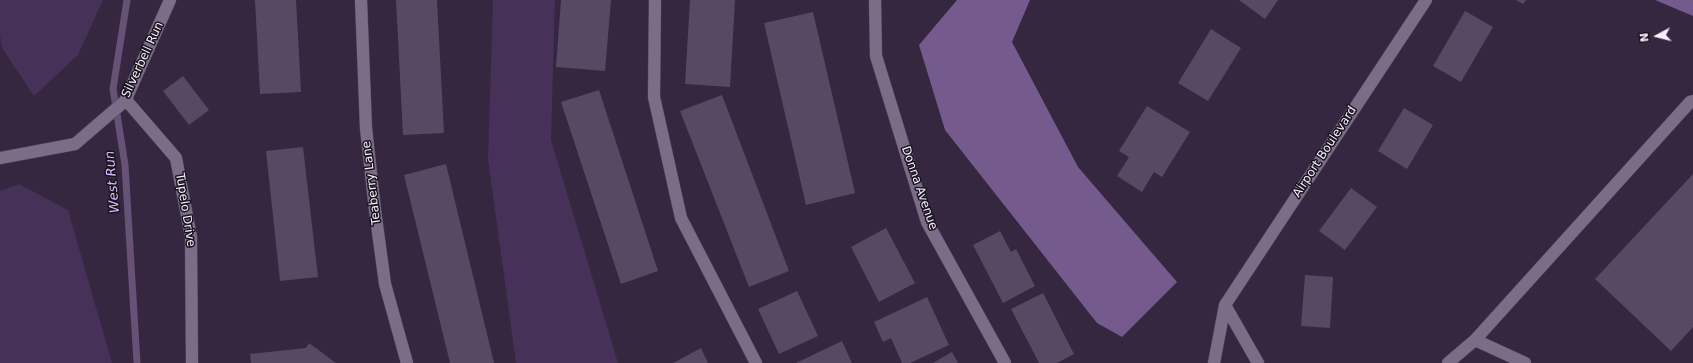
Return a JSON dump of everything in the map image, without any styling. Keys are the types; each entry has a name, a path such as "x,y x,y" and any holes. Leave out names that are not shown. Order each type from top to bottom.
{"street":[{"name":"Silverbell Run","path":"0,158 75,144 125,100 170,0"},
{"name":"Teaberry Lane","path":"361,0 366,128 375,210 385,284 407,363"},
{"path":"655,0 654,97 681,218 756,363"},
{"name":"Donna Avenue","path":"876,0 876,56 927,222 1005,363"},
{"name":"Airport Boulevard","path":"1224,305 1426,0"},
{"name":"Tupelo Drive","path":"125,100 176,158 191,237 192,363"},
{"path":"1448,363 1475,340 1690,102 1693,101"},
{"path":"1214,363 1224,305"},
{"path":"1224,305 1258,363"},
{"path":"1475,340 1525,363"}],"shaded area":[{"path":"0,0 103,0 78,55 34,96 2,48 0,35"},
{"path":"493,0 555,0 551,140 618,363 516,363 488,159"},
{"path":"957,0 1030,0 1012,42 1078,167 1177,282 1122,337 1097,323 945,130 919,45"},
{"path":"1655,0 1693,0 1693,16"},
{"path":"19,184 68,210 112,363 0,363 0,191"}],"building":[{"path":"255,0 296,0 301,92 260,94"},
{"path":"396,0 437,0 444,133 403,135"},
{"path":"561,0 611,0 605,71 556,67"},
{"path":"690,0 735,0 730,87 685,84"},
{"path":"1239,0 1278,0 1265,19"},
{"path":"1516,0 1526,0 1523,4"},
{"path":"1465,11 1493,27 1461,82 1433,66"},
{"path":"813,12 855,193 806,205 764,23"},
{"path":"1211,29 1241,48 1208,101 1178,83"},
{"path":"183,76 209,110 189,125 163,91"},
{"path":"599,90 658,271 621,284 561,102"},
{"path":"722,95 789,271 749,287 680,111"},
{"path":"1147,106 1190,132 1162,177 1154,172 1142,192 1117,176 1129,157 1119,151"},
{"path":"1404,108 1433,125 1407,169 1378,151"},
{"path":"303,147 318,277 280,281 266,151"},
{"path":"446,164 494,363 450,363 404,175"},
{"path":"1693,174 1693,327 1671,351 1595,279"},
{"path":"1351,188 1377,207 1345,250 1319,231"},
{"path":"886,228 915,283 879,302 851,247"},
{"path":"1000,231 1011,252 1016,249 1035,286 1003,303 973,245"},
{"path":"1305,275 1333,277 1330,328 1301,326"},
{"path":"797,291 818,336 779,354 758,309"},
{"path":"1043,293 1074,354 1057,363 1039,363 1011,309"},
{"path":"927,297 949,345 910,363 902,363 891,338 883,342 874,322"},
{"path":"842,341 852,363 796,363"},
{"path":"309,343 336,363 251,363 250,354 306,348"},
{"path":"701,348 708,363 673,363"},
{"path":"952,352 958,363 933,363"}],"waterway":[{"name":"West Run","path":"127,0 113,89 125,165 137,363"}]}
